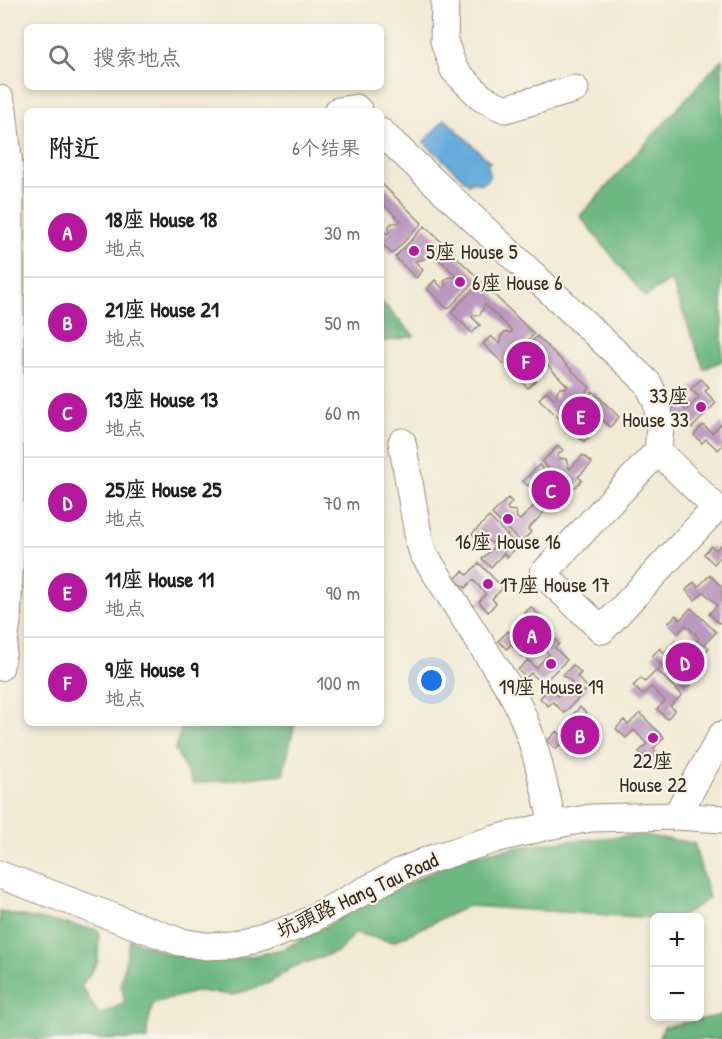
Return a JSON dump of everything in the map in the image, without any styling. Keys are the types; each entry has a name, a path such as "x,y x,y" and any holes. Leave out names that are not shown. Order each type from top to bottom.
{"street":[{"path":"445,0 444,41 454,70 482,98 505,109 575,89"},
{"path":"0,99 19,175 7,623 0,667"},
{"path":"384,135 648,383 657,403 660,426 658,451 543,574 602,630 716,508 658,451"},
{"path":"402,442 418,540 423,553 522,713 535,748 553,825"},
{"path":"676,816 722,735"},
{"name":"坑頭路 Hang Tau Road","path":"0,875 180,942 206,946 231,945 261,939 298,926 400,872 434,858 495,839 591,818 676,816 722,819"}],"green space":[{"path":"722,59 722,361 704,369 671,280 645,297 580,216"},
{"path":"384,304 414,336 384,341"},
{"path":"182,726 294,726 283,774 193,784 175,749"},
{"path":"640,835 694,843 709,898 687,913 650,913 650,918 468,906 393,942 355,933 339,951 293,967 269,983 233,995 199,991 153,1003 147,1028 148,1039 0,1039 0,912 99,930 98,962 81,986 99,1015 125,1003 121,983 130,939 169,954 227,961 284,949 465,855 556,842"},
{"path":"722,1015 722,1039 658,1039 664,1027 704,1021 704,1019"}],"water":[{"path":"445,119 490,162 487,165 490,174 484,183 472,181 469,184 424,142"}],"building":[{"path":"384,186 422,223 392,254 384,246 384,231 387,234 389,226 400,220 384,205"},
{"path":"425,226 478,278 448,309 427,289 435,280 443,289 445,280 456,276 428,248 424,259 415,261 423,270 416,278 395,257"},
{"path":"481,282 534,334 504,364 483,344 491,336 499,344 504,333 512,331 485,304 480,315 472,317 480,325 472,333 451,312"},
{"path":"537,336 590,388 560,419 539,399 547,391 555,399 560,388 568,386 540,358 538,367 528,372 536,380 528,388 507,367"},
{"name":"33座 House 33","path":"701,379 709,387 705,391 716,403 692,428 680,416 677,421 668,412 678,403 686,411 699,397 691,389"},
{"path":"593,391 619,417 610,427 596,413 591,424 583,426 591,434 584,442 563,422"},
{"path":"722,423 722,446 718,450 706,439 702,443 694,435 703,425 712,433"},
{"path":"558,446 563,450 557,456 566,459 570,469 583,455 592,463 578,477 582,480 571,491 542,462"},
{"path":"539,465 568,494 558,504 555,501 528,529 531,532 521,542 492,514 508,498 512,502 508,510 516,511 517,518 520,520 547,493 537,489 534,480 528,486 523,481"},
{"path":"489,517 518,546 507,557 504,553 491,567 482,559 496,545 486,541 483,532 477,538 472,534"},
{"path":"722,544 722,555 714,564 704,554 711,546 716,550"},
{"name":"17座 House 17","path":"479,563 503,588 492,599 496,603 488,612 479,602 486,594 473,580 465,588 455,579 463,571 467,575"},
{"path":"710,575 722,587 722,621 719,623 709,614 717,605 704,592 695,600 686,590 694,582 698,587"},
{"path":"531,607 539,615 535,620 547,631 522,656 511,644 507,649 498,641 508,631 516,639 529,625 521,617"},
{"path":"691,608 716,632 705,644 709,648 701,656 692,647 699,638 686,625 678,633 668,623 676,615 680,620"},
{"name":"19座 House 19","path":"551,636 559,644 555,648 567,660 542,684 531,673 526,678 518,670 528,660 536,668 549,654 541,646"},
{"path":"675,641 700,666 689,677 693,681 685,689 676,680 683,672 669,658 662,666 652,656 660,648 664,653"},
{"path":"573,665 581,673 577,677 588,688 564,713 553,702 548,706 540,698 550,688 558,696 572,682 563,675"},
{"path":"657,670 682,695 670,706 675,710 667,719 657,709 665,701 651,687 643,695 633,686 641,678 645,682"},
{"path":"580,707 588,715 584,720 596,731 572,756 560,744 556,749 547,741 557,731 565,739 579,725 571,717"},
{"name":"22座 House 22","path":"640,713 664,738 653,749 658,753 650,762 639,752 647,744 634,730 626,738 616,729 624,720 628,725"}],"place":[{"name":"5座 House 5","path":"414,251"},
{"name":"6座 House 6","path":"460,282"},
{"name":"9座 House 9","path":"526,361"},
{"name":"33座 House 33","path":"701,407"},
{"name":"11座 House 11","path":"581,416"},
{"name":"13座 House 13","path":"551,490"},
{"name":"16座 House 16","path":"508,519"},
{"name":"17座 House 17","path":"488,584"},
{"name":"18座 House 18","path":"532,635"},
{"name":"25座 House 25","path":"685,662"},
{"name":"19座 House 19","path":"551,664"},
{"name":"21座 House 21","path":"580,735"},
{"name":"22座 House 22","path":"653,738"}]}
